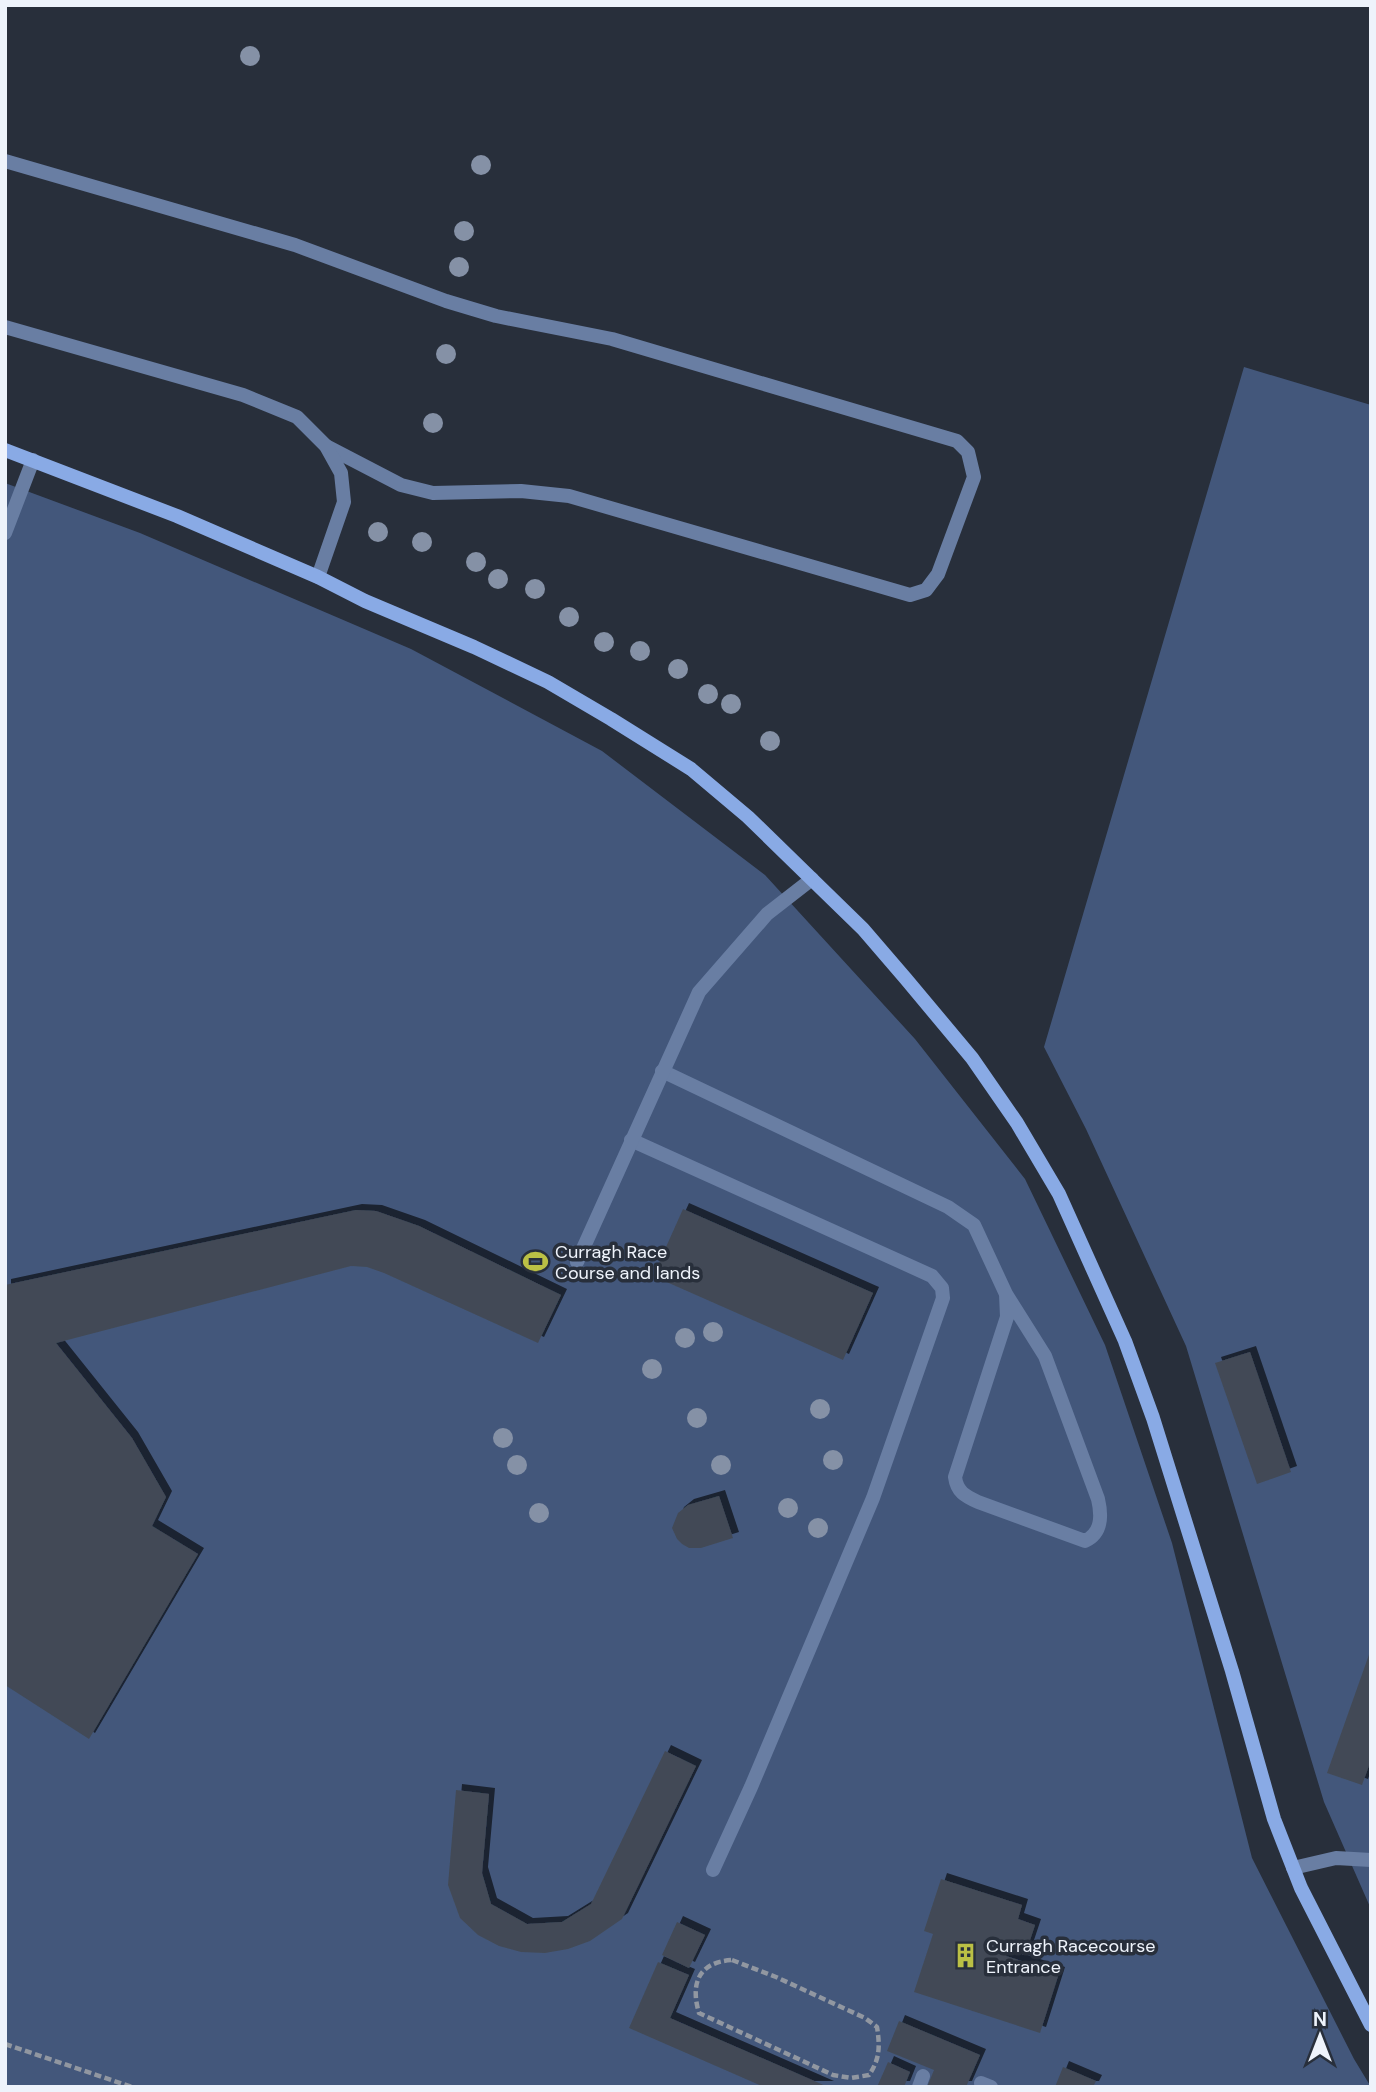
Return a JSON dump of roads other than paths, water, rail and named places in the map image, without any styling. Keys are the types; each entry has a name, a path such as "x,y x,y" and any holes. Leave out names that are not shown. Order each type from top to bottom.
{"main road":[{"path":"5,450 177,516 548,682 691,769 748,817 863,929 972,1058 1017,1123 1059,1194 1125,1341 1153,1418 1236,1683 1274,1819 1301,1888 1371,2025"}],"lane":[{"path":"5,161 295,244 484,313 612,339 957,441 968,452 974,477 938,574 926,590 910,595 569,496 521,491 433,493 401,485 326,446"},
{"path":"5,327 243,395 297,417 326,446 341,472 344,502 318,577"},
{"path":"5,533 33,460"},
{"path":"577,1262 699,992 767,914 811,879"},
{"path":"662,1071 960,1214 974,1225 1006,1294 1045,1356 1098,1499 1101,1521 1094,1537 1085,1541 978,1503 964,1496 958,1489 956,1477 1005,1328 1008,1305 1006,1294"},
{"path":"631,1140 932,1276 942,1288 943,1298 873,1498 751,1787 713,1870"},
{"path":"1293,1868 1336,1858 1371,1860"}],"place":[{"name":"Curragh Race Course and lands","path":"535,1262"},
{"name":"Curragh Racecourse Entrance","path":"966,1956"}]}
